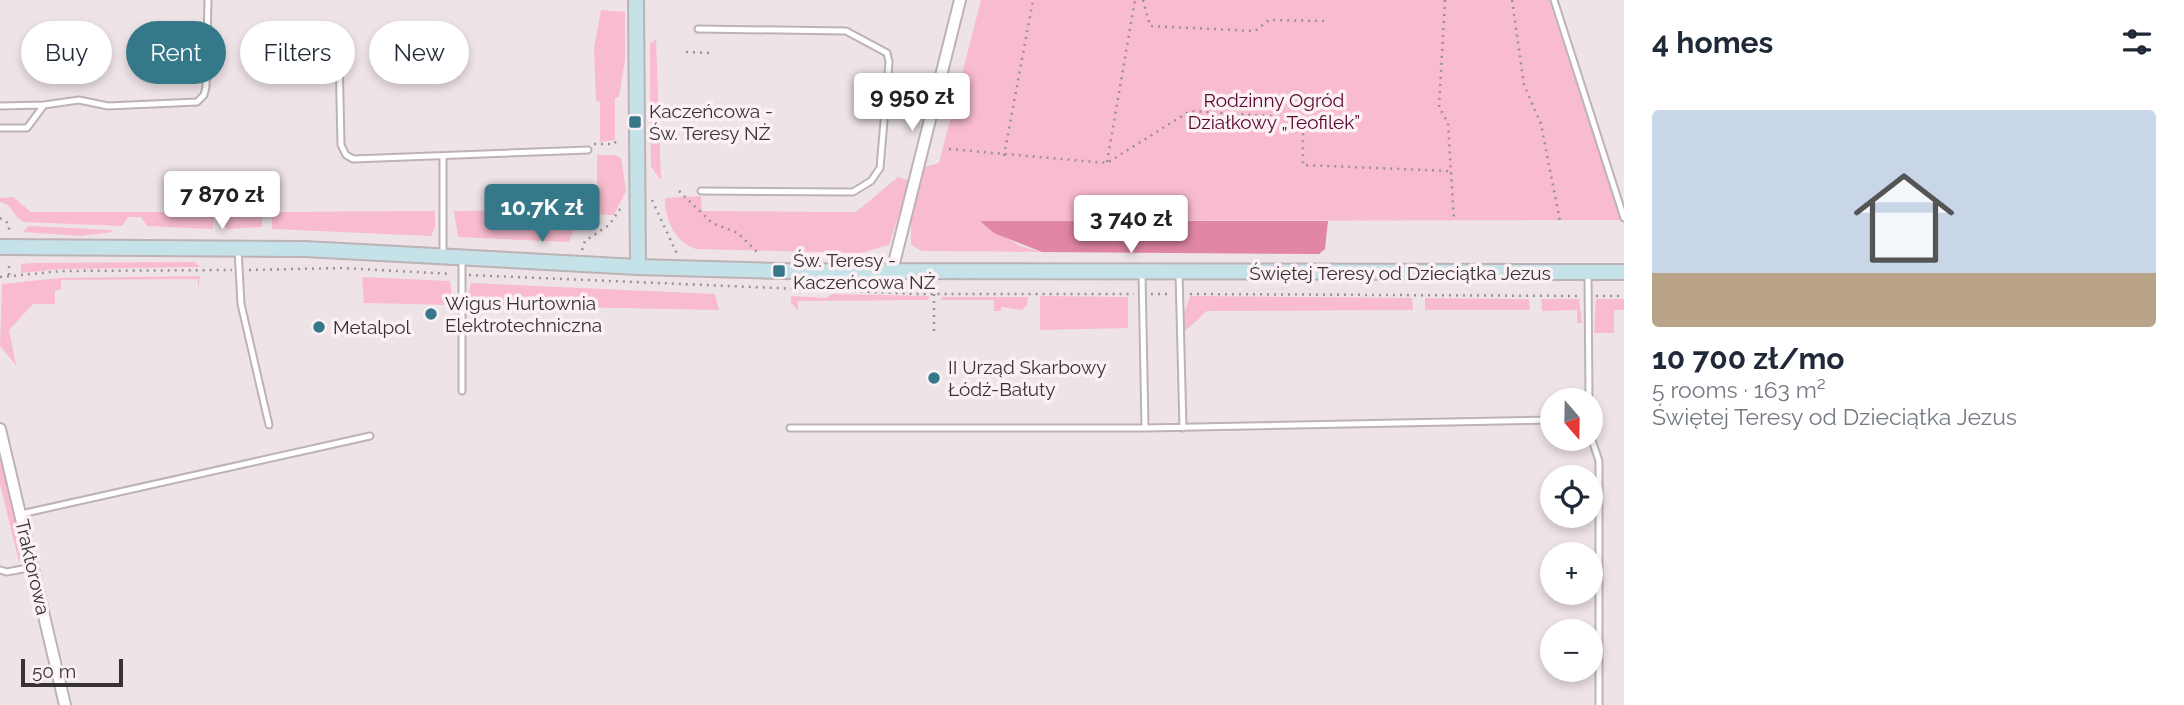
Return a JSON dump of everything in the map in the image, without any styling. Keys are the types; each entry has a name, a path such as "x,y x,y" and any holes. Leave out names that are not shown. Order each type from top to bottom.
{"street":[{"path":"636,0 638,267"},
{"path":"892,271 960,0"},
{"name":"Świętej Teresy od Dzieciątka Jezus","path":"0,247 238,249 443,256 638,267 892,271 1624,272"},
{"name":"Traktorowa","path":"1,435 65,705"}],"lane":[{"path":"0,106 44,105 79,100 108,106 193,104 201,100 206,87 208,0"},
{"path":"1554,0 1624,218"},
{"path":"698,29 846,32 887,52 890,62 880,168 871,181 853,192 701,191"},
{"path":"340,84 341,145 346,155 354,159 588,150"},
{"path":"0,128 27,128 44,105"},
{"path":"443,157 443,256"},
{"path":"238,249 242,304 269,425"},
{"path":"462,257 462,391"},
{"path":"1142,272 1145,428"},
{"path":"1179,273 1183,428"},
{"path":"1588,274 1588,388"},
{"path":"790,428 1183,428 1540,420"},
{"path":"20,514 370,436"},
{"path":"1596,452 1599,461 1599,705"},
{"path":"0,570 7,572 33,567"}],"path":[{"path":"1004,156 1033,0"},
{"path":"1107,163 1135,0"},
{"path":"1143,0 1150,26 1255,31 1269,20 1327,21"},
{"path":"1444,0 1438,107 1448,122 1454,221"},
{"path":"1512,0 1524,85 1541,124 1560,221"},
{"path":"686,52 711,53"},
{"path":"949,149 1004,156 1107,163 1189,111 1303,118 1303,165 1449,171"},
{"path":"594,144 612,144 617,140"},
{"path":"582,251 585,241 609,225 625,201 638,190 651,199 675,245 677,257"},
{"path":"679,191 712,223 738,233 757,252"},
{"path":"0,218 8,223 10,232"},
{"path":"0,278 9,275 9,264"},
{"path":"934,289 934,331"}],"green space":[{"name":"Rodzinny Ogród Działkowy „Teofilek”","path":"981,0 1549,0 1621,220 981,221 1020,246 1042,252 922,251 911,245 911,222 925,167 939,163"},
{"path":"601,10 625,12 625,59 619,97 615,98 615,140 600,142 600,102 596,101 594,48"},
{"path":"656,39 661,180 651,167 650,44"},
{"path":"597,155 615,155 621,158 626,191 614,215 602,215 597,209"},
{"path":"898,177 910,181 889,245 860,253 696,249 682,241 672,229 665,206 665,198 701,196 702,211 856,212"},
{"path":"588,189 592,190 593,219 573,232 569,242 458,237 454,211 570,210"},
{"path":"13,197 31,212 213,212 213,229 147,226 141,217 128,217 122,226 25,222 0,202 0,198"},
{"path":"435,211 435,227 431,236 272,229 272,212"},
{"path":"225,212 262,212 262,227 226,229"},
{"path":"28,226 113,232 80,236 23,232"},
{"path":"195,262 200,267 61,269 21,273 21,264 32,263"},
{"path":"200,276 198,289 198,279 61,280 61,289 55,291 55,304 33,304 9,330 16,365 0,346 2,284 60,278"},
{"path":"362,277 450,281 453,305 364,303"},
{"path":"471,283 715,294 719,310 466,305"},
{"path":"832,294 929,296 928,300 798,301 798,310 791,303 791,296 826,298"},
{"path":"1040,296 1128,297 1128,328 1040,330"},
{"path":"1190,296 1412,298 1413,310 1207,311 1184,332 1183,316"},
{"path":"941,297 1028,297 1027,305 1022,310 1001,307 1001,311 994,311 994,300 941,300"},
{"path":"1425,298 1529,299 1530,310 1425,310"},
{"path":"1541,299 1579,299 1582,323 1577,323 1577,310 1542,311"},
{"path":"1596,299 1624,299 1624,310 1614,310 1614,333 1594,333"},
{"path":"0,459 22,551 19,562 0,484"}],"shaded area":[{"path":"980,221 1328,221 1325,249 1319,254 1042,252 994,233"}],"place":[{"name":"Kaczeńcowa - Św. Teresy NŻ","path":"635,122"},
{"name":"Św. Teresy - Kaczeńcowa NŻ","path":"779,271"},
{"name":"Wigus Hurtownia Elektrotechniczna","path":"431,314"},
{"name":"Metalpol","path":"319,327"},
{"name":"II Urząd Skarbowy Łódź-Bałuty","path":"934,378"}]}
